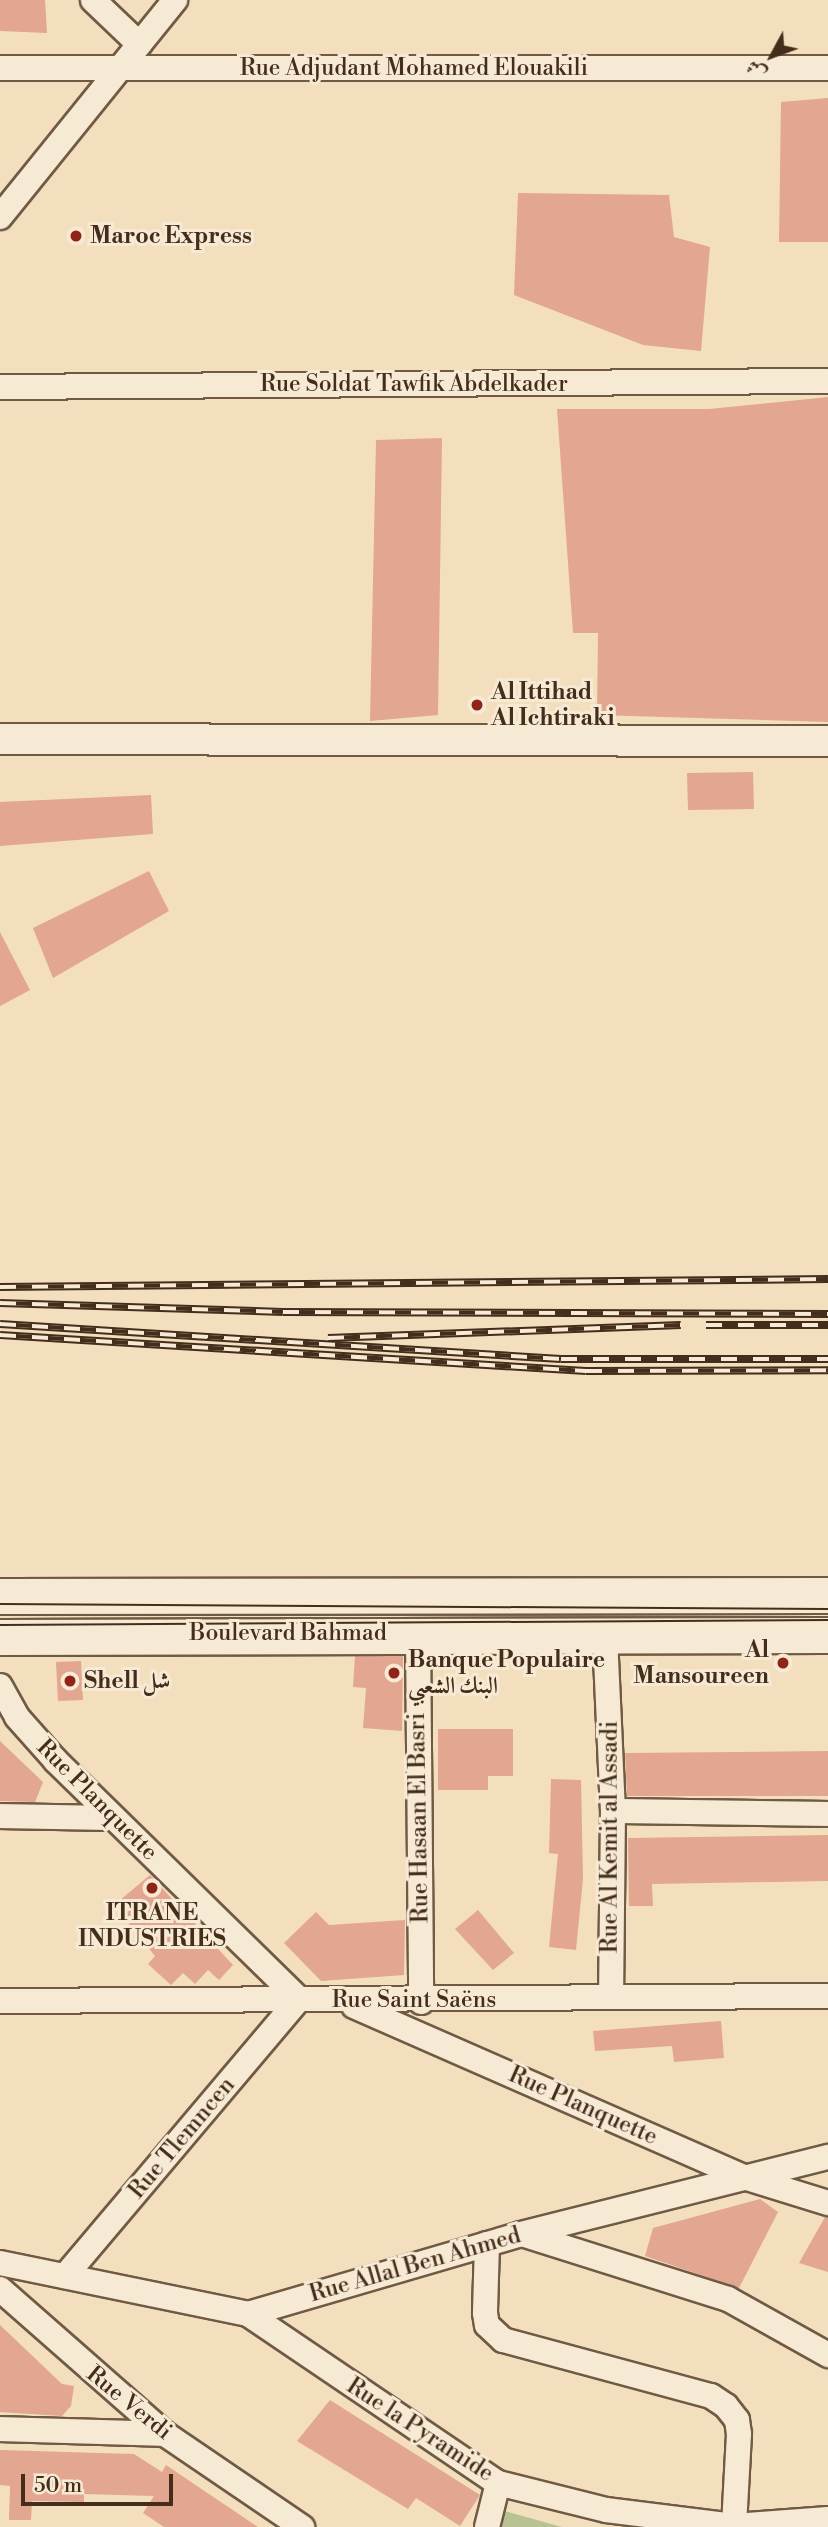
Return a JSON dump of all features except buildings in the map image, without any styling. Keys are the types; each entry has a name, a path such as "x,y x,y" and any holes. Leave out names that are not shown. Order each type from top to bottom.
{"main road":[{"name":"Boulevard Bahmad","path":"0,1596 828,1595"},
{"name":"Boulevard Bahmad","path":"1,1640 418,1633 828,1635"}],"street":[{"path":"93,0 139,44"},
{"path":"0,217 175,0"},
{"name":"Rue Adjudant Mohamed Elouakili","path":"0,68 828,68"},
{"name":"Rue Soldat Tawfik Abdelkader","path":"0,387 828,381"},
{"path":"0,740 828,741"},
{"name":"Rue Hasaan El Basri","path":"418,1633 421,2002"},
{"name":"Rue Al Kemit al Assadi","path":"606,1636 613,1811 611,1997"},
{"name":"Rue Planquette","path":"0,1686 9,1709 113,1818 299,1999"},
{"path":"613,1811 828,1814"},
{"path":"0,1816 113,1818"},
{"name":"Rue Saint Saëns","path":"0,2001 299,1999 421,2002 611,1997 828,1996"},
{"name":"Rue Tlemncen","path":"65,2276 299,1999"},
{"name":"Rue Planquette","path":"341,2000 744,2177 828,2203"},
{"name":"Rue Allal Ben Ahmed","path":"0,2263 248,2314 521,2234 828,2157"},
{"path":"521,2234 727,2299 828,2355"},
{"path":"487,2244 487,2325 503,2340 711,2396 726,2406 737,2420 739,2434 734,2526"},
{"name":"Rue Verdi","path":"0,2289 165,2434 302,2527"},
{"name":"Rue la Pyramide","path":"248,2314 498,2483 606,2510 734,2526 828,2519"},
{"path":"0,2429 165,2434"},
{"path":"487,2527 498,2483"}],"green space":[{"path":"497,2509 562,2527 493,2527"}],"tram line":[{"path":"0,1604 828,1609"},
{"path":"0,1625 828,1620"}],"railway":[{"path":"0,1287 828,1279"},
{"path":"0,1303 283,1312 828,1314"},
{"path":"0,1324 561,1359 828,1359"},
{"path":"328,1338 681,1325"},
{"path":"706,1325 828,1325"},
{"path":"0,1335 586,1371 828,1370"}],"place":[{"name":"Maroc Express","path":"76,236"},
{"name":"Al Ittihad Al Ichtiraki","path":"477,705"},
{"name":"Al Mansoureen","path":"783,1663"},
{"name":"Banque Populaire البنك الشعبي","path":"394,1673"},
{"name":"Shell شل","path":"70,1681"},
{"name":"ITRANE INDUSTRIES","path":"152,1888"}]}
